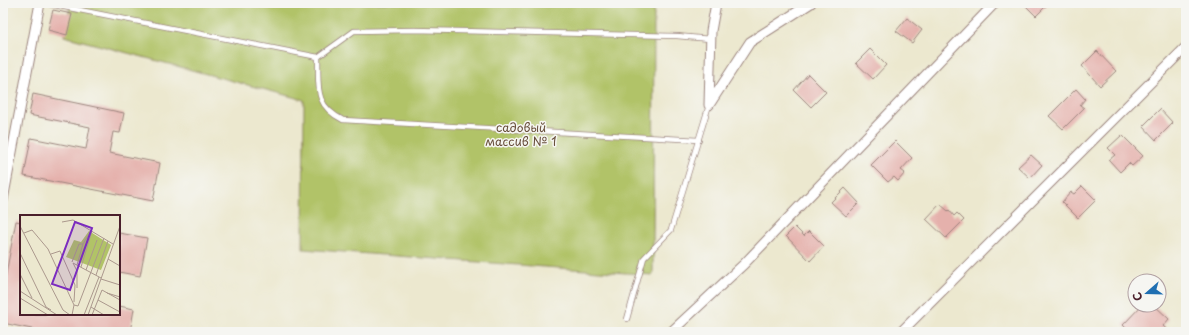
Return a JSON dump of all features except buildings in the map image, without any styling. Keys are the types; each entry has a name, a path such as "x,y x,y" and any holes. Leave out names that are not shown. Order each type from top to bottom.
{"street":[{"path":"3,200 40,3"},
{"path":"709,105 710,39 716,3"},
{"path":"709,105 750,42 811,3"},
{"path":"671,332 744,264 995,3"},
{"path":"902,332 1186,47"}],"lane":[{"path":"44,3 318,57 354,31 414,30 677,36 710,39"},
{"path":"318,57 320,101 329,114 343,120 699,140"},
{"path":"627,319 644,258 671,230 709,105"}],"green space":[{"name":"садовый массив № 1","path":"71,3 654,3 653,275 303,249 304,100 64,36"}]}
